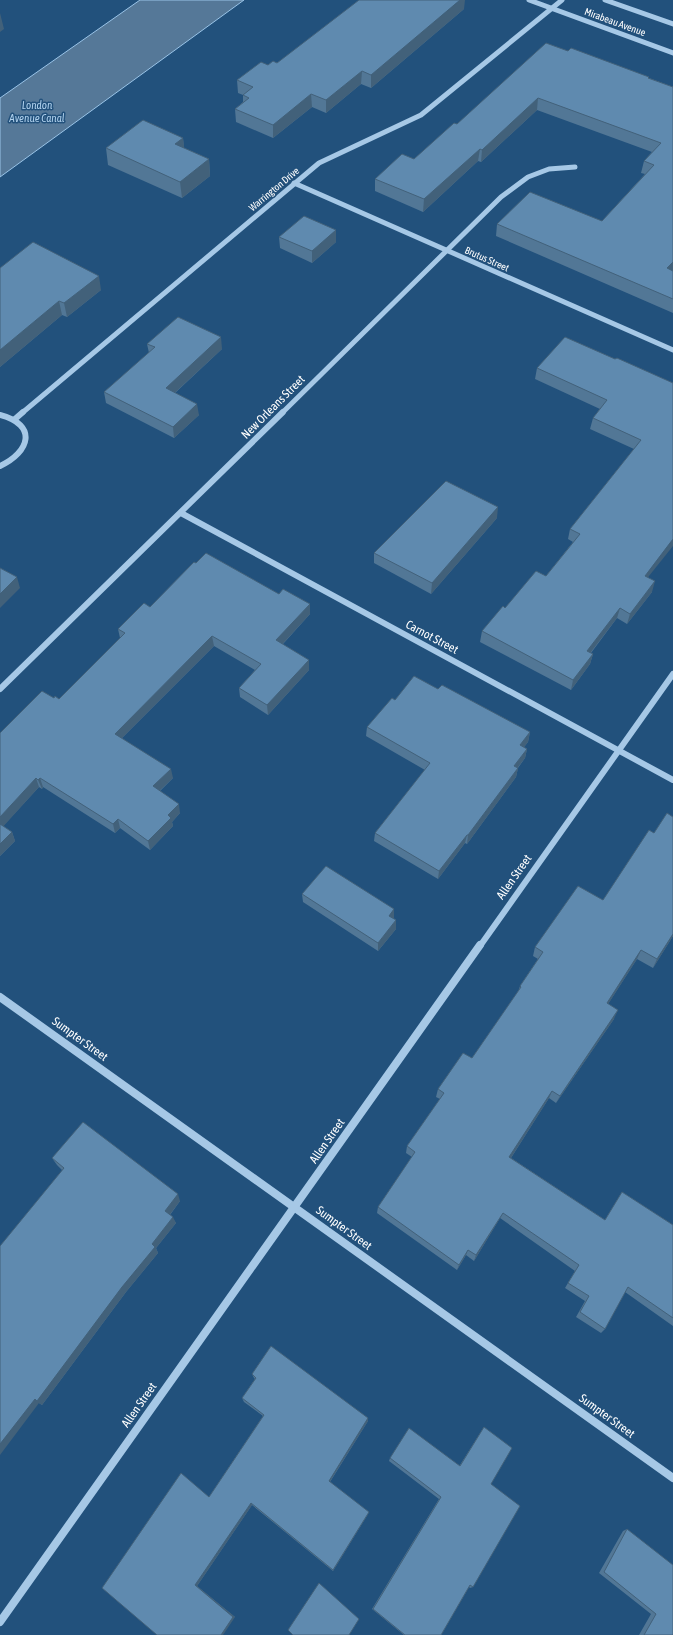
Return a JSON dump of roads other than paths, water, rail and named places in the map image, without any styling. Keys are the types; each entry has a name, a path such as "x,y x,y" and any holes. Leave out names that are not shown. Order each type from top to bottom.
{"street":[{"name":"Mirabeau Avenue","path":"529,0 673,53"},
{"name":"Warrington Drive","path":"15,419 319,163 351,146 421,115 562,0"},
{"name":"Mirabeau Avenue","path":"605,0 673,24"},
{"name":"New Orleans Street","path":"0,690 501,197 528,177 549,169 575,167"},
{"name":"Brutus Street","path":"294,183 673,350"},
{"path":"0,415 15,419 23,426 26,434 26,443 21,452 13,460 0,466"},
{"name":"Carnot Street","path":"181,513 673,780"},
{"name":"Allen Street","path":"0,1622 673,674"},
{"name":"Sumpter Street","path":"0,997 673,1478"}],"water":[{"name":"London Avenue Canal","path":"140,0 244,0 0,177 0,98"}]}
